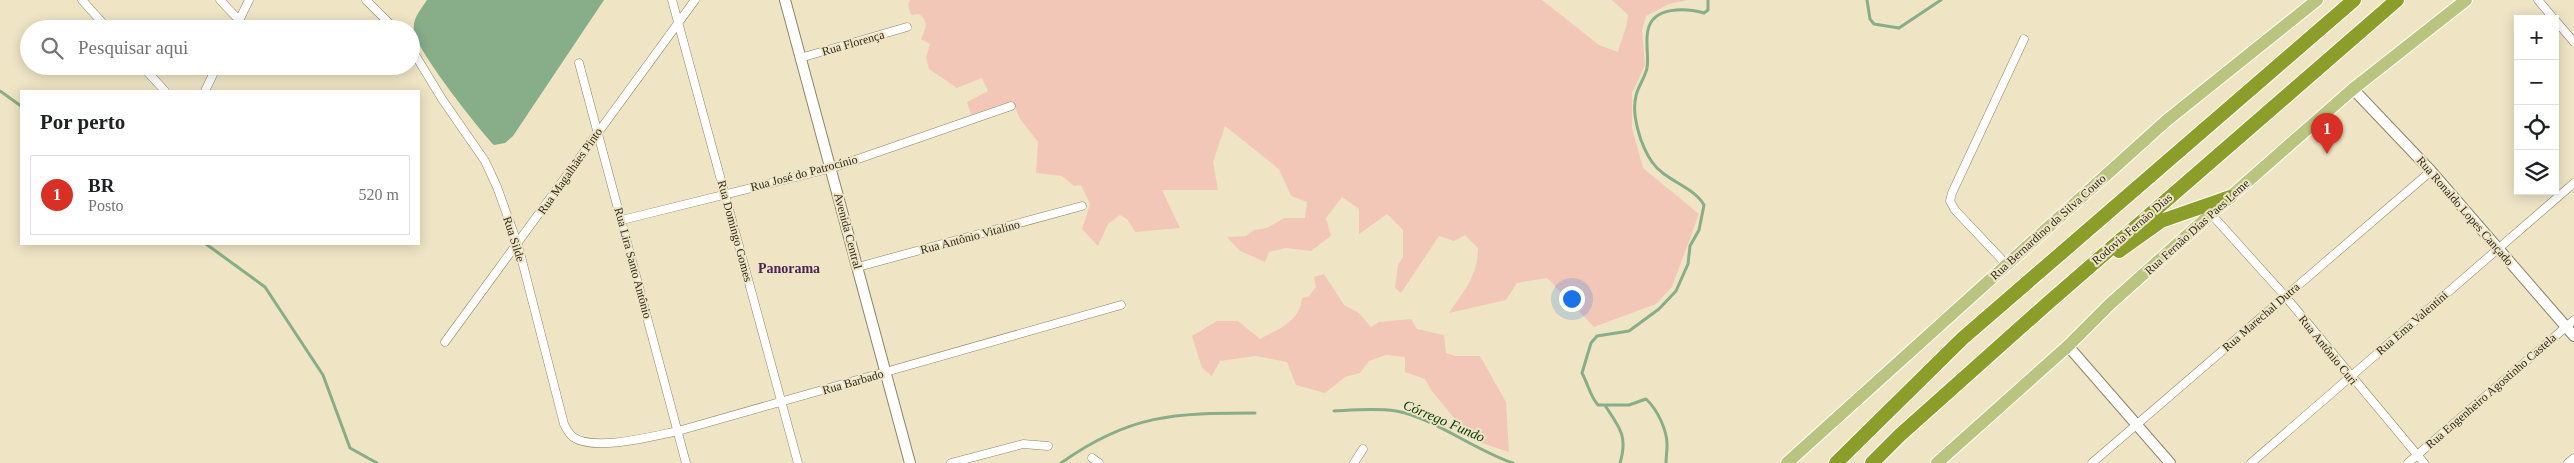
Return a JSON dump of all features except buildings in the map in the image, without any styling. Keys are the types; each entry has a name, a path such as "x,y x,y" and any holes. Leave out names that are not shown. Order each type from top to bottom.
{"highway":[{"path":"1836,463 1963,338 2354,0"},
{"name":"Rodovia Fernão Dias","path":"1872,463 1900,435 2048,303 2397,0"},
{"path":"2048,303 2161,221 2230,197"}],"main road":[{"name":"Rua Bernardino da Silva Couto","path":"1787,463 2166,121 2304,6 2317,0"},
{"name":"Rua Fernão Dias Paes Leme","path":"1937,463 2230,197 2354,89 2466,0"}],"street":[{"path":"82,0 100,20"},
{"path":"220,0 239,20 249,0"},
{"path":"366,0 386,20"},
{"name":"Rua Domingo Gomes","path":"672,0 798,463"},
{"name":"Rua Magalhães Pinto","path":"445,342 518,245 695,0"},
{"name":"Avenida Central","path":"785,0 832,168 910,463"},
{"path":"2538,0 2551,15"},
{"path":"2559,24 2574,42"},
{"name":"Rua Florença","path":"800,58 907,27"},
{"path":"2007,265 1955,210 1950,201 1952,193 2024,39"},
{"name":"Rua Silde","path":"420,63 442,99 485,161 518,245 564,424 571,436 582,442"},
{"name":"Rua Lira Santo Antônio","path":"580,63 686,463"},
{"path":"150,75 164,90"},
{"path":"205,90 212,75"},
{"name":"Rua Ronaldo Lopes Cançado","path":"2354,89 2431,171 2498,249 2570,323 2574,336"},
{"name":"Rua José do Patrocínio","path":"622,220 832,168 1011,106"},
{"name":"Rua Marechal Dutra","path":"2092,463 2139,425 2285,296 2431,171"},
{"name":"Rua Ema Valentini","path":"2251,463 2574,183"},
{"name":"Rua Antônio Vitalino","path":"858,267 1082,206"},
{"name":"Rua Antônio Curi","path":"2212,215 2285,296 2350,377 2424,463"},
{"name":"Rua Barbado","path":"582,442 622,441 678,432 1121,305"},
{"name":"Rua Engenheiro Agostinho Castela","path":"2408,463 2570,323"},
{"path":"2068,346 2139,425 2170,463"},
{"path":"951,463 1023,444 1048,446"},
{"path":"1354,463 1364,449"},
{"path":"1092,458 1099,463"},
{"path":"2568,463 2574,458"}],"shaded area":[{"path":"427,0 604,0 513,136 505,143 494,145 449,89 425,55 420,45 420,20 415,20"},
{"path":"910,0 1542,0 1599,45 1618,52 1628,15 1612,0 1688,0 1669,4 1646,16 1642,30 1645,65 1632,93 1632,128 1643,168 1699,214 1672,287 1656,304 1594,327 1547,278 1517,283 1506,300 1449,313 1473,275 1478,248 1465,235 1454,241 1439,236 1401,293 1395,288 1398,265 1403,257 1403,230 1387,214 1359,234 1359,209 1342,197 1326,218 1331,236 1311,251 1286,248 1269,252 1265,262 1240,251 1227,237 1246,236 1254,230 1267,228 1284,218 1305,218 1307,202 1291,196 1279,169 1225,126 1213,162 1218,190 1162,190 1180,228 1135,232 1127,219 1120,215 1108,224 1098,246 1082,229 1090,204 1081,185 1074,186 1062,176 1036,173 1038,142 1020,119 1012,101 971,115 967,102 988,91 982,78 957,88 929,69 926,57 930,44 921,39 925,23 919,14 911,15 908,4"},
{"path":"1324,274 1344,305 1359,313 1371,327 1379,322 1411,319 1417,329 1444,335 1446,353 1456,356 1480,356 1506,402 1509,452 1472,440 1431,390 1425,379 1405,372 1405,357 1386,355 1369,361 1360,373 1345,377 1325,393 1296,385 1287,362 1256,356 1220,361 1212,376 1202,368 1192,336 1217,321 1238,321 1260,339 1293,319 1302,298 1308,297 1316,287 1314,277"}],"waterway":[{"name":"Córrego Fundo","path":"1666,463 1666,434 1658,414 1650,403 1646,399 1629,405 1598,405 1582,373 1591,343 1597,336 1629,331 1659,309 1676,291 1688,264 1690,246 1699,230 1704,205 1693,193 1664,174 1652,162 1644,148 1638,130 1635,104 1637,92 1647,68 1647,35 1651,22 1663,13 1671,11 1688,10 1704,13 1708,10 1708,0"},
{"name":"Córrego Fundo","path":"1867,0 1870,19 1874,24 1899,28 1941,0"},
{"path":"0,91 20,105"},
{"path":"207,245 265,287 323,375 350,448 377,463"},
{"name":"Córrego Fundo","path":"1606,407 1619,427 1623,439 1620,463"},
{"name":"Córrego Fundo","path":"1334,411 1380,410 1410,414 1484,451 1513,463"},
{"name":"Córrego Fundo","path":"1061,463 1109,435 1131,426 1154,420 1200,414 1255,413"}],"place":[{"name":"BR","path":"2327,154"}],"district":[{"name":"Panorama","path":"789,268"}]}
